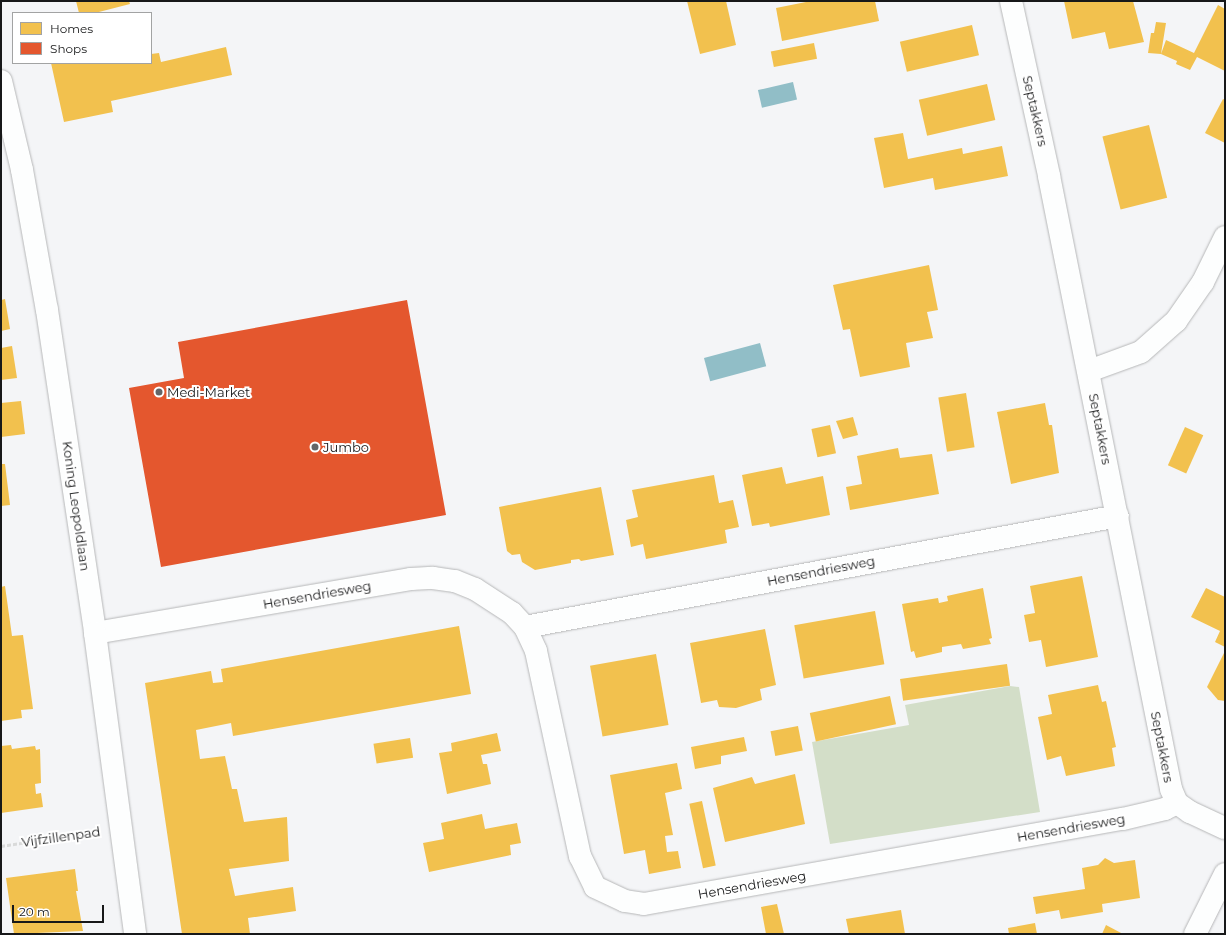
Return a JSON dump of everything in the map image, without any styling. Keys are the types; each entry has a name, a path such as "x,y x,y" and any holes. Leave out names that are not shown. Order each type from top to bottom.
{"street":[{"name":"Septakkers","path":"1011,1 1089,371 1167,770 1177,803"},
{"name":"Koning Leopoldlaan","path":"1,81 22,170 47,310 95,634 135,934"},
{"path":"1089,371 1141,352 1176,321 1203,282 1225,237"},
{"name":"Hensendriesweg","path":"525,627 1118,516"},
{"name":"Hensendriesweg","path":"95,634 411,579 433,578 455,581 475,589 512,613 525,627 536,651 580,856 595,886 625,901 644,904 1123,819 1165,809 1177,803"},
{"path":"1177,803 1190,812 1225,828"},
{"path":"1195,934 1225,874"}],"path":[{"name":"Vijfzillenpad","path":"1,846 120,828"}],"green space":[{"path":"1010,686 1019,687 1040,812 830,844 812,742 909,725 905,705"}],"water":[{"path":"793,82 797,100 762,108 758,90"},
{"path":"760,343 766,366 710,381 704,358"}],"building: Homes":[{"path":"76,1 129,1 130,4 99,12 79,12"},
{"path":"687,1 726,1 736,45 700,54"},
{"path":"811,1 875,1 879,21 782,41 776,8"},
{"path":"1064,1 1133,1 1144,42 1109,49 1105,32 1072,39"},
{"path":"1218,5 1225,9 1225,71 1197,57 1190,70 1176,64 1177,61 1161,54 1166,40 1194,53"},
{"path":"1156,22 1166,23 1161,54 1148,53 1151,33 1154,33"},
{"path":"972,25 979,55 907,72 900,42"},
{"path":"814,43 817,59 774,67 771,51"},
{"path":"226,47 232,75 111,101 113,112 64,122 51,64 152,64 152,54 159,53 161,62"},
{"path":"987,84 995,120 927,136 919,100"},
{"path":"1223,99 1225,100 1225,143 1205,133"},
{"path":"1149,125 1167,198 1121,209 1102,137"},
{"path":"903,133 908,159 962,148 963,154 1002,146 1008,176 935,190 933,178 884,188 874,138"},
{"path":"929,265 938,310 927,312 933,338 906,343 910,367 860,377 850,329 843,330 833,285"},
{"path":"5,299 10,329 1,331 1,300"},
{"path":"12,346 17,378 1,380 1,348"},
{"path":"966,393 975,447 947,452 938,397"},
{"path":"21,401 25,434 1,437 1,403"},
{"path":"1045,403 1049,425 1052,425 1059,473 1011,484 997,412"},
{"path":"853,417 858,435 843,439 836,421"},
{"path":"830,425 836,453 817,457 811,429"},
{"path":"1185,427 1203,435 1186,474 1168,465"},
{"path":"898,448 900,458 932,454 939,494 850,510 846,487 862,484 857,456"},
{"path":"1,464 5,464 10,505 1,506"},
{"path":"782,467 786,484 823,476 830,515 770,527 769,523 752,526 742,475"},
{"path":"714,475 719,503 733,500 739,527 725,530 727,543 646,559 643,544 631,547 626,520 638,517 632,490"},
{"path":"601,487 614,555 581,561 579,559 571,560 571,563 535,570 522,562 520,554 512,555 507,551 499,507"},
{"path":"1082,576 1098,657 1046,667 1041,640 1029,642 1024,615 1035,613 1030,586"},
{"path":"5,586 12,636 23,635 33,709 21,710 22,718 1,721 1,587"},
{"path":"983,588 992,638 989,639 991,644 963,649 961,644 942,647 942,652 916,658 914,651 911,652 902,604 938,598 939,603 948,601 947,596"},
{"path":"1206,588 1225,597 1225,647 1215,642 1220,631 1191,617"},
{"path":"875,611 884,664 804,678 794,625"},
{"path":"459,626 471,694 233,736 231,723 196,730 200,759 225,756 232,789 237,789 244,822 287,817 289,861 229,869 235,896 293,887 296,911 248,918 250,934 182,934 145,683 211,671 213,683 223,682 221,669"},
{"path":"765,629 776,685 760,689 762,700 736,708 719,707 717,700 701,703 690,643"},
{"path":"1225,651 1225,701 1218,700 1207,687"},
{"path":"656,654 669,725 603,737 590,666"},
{"path":"1007,664 1010,686 903,701 900,679"},
{"path":"1098,685 1102,702 1106,701 1116,747 1112,748 1115,766 1066,776 1061,756 1047,760 1038,717 1052,714 1048,695"},
{"path":"890,696 896,724 816,741 810,713"},
{"path":"798,726 803,751 775,756 771,731"},
{"path":"497,733 501,751 481,755 483,764 487,764 491,784 447,794 439,753 452,751 451,743"},
{"path":"744,737 747,751 721,756 721,764 695,769 691,747"},
{"path":"410,738 413,758 377,764 373,744"},
{"path":"11,745 12,749 35,746 36,750 40,749 41,783 35,784 36,794 41,793 43,807 1,813 1,746"},
{"path":"677,763 682,789 665,793 673,835 665,836 667,852 678,851 681,868 649,874 645,850 624,854 610,775"},
{"path":"795,774 805,824 725,842 713,788 752,777 755,784"},
{"path":"702,801 716,866 703,868 689,804"},
{"path":"482,814 485,829 517,823 521,843 510,845 511,855 429,872 423,843 444,839 441,823"},
{"path":"1105,858 1114,863 1135,860 1140,898 1102,904 1103,912 1061,919 1059,910 1036,914 1033,897 1085,889 1082,868 1098,865"},
{"path":"75,869 78,891 76,891 83,931 14,934 6,878"},
{"path":"777,904 784,934 766,934 761,907"},
{"path":"901,910 905,934 849,934 846,919"},
{"path":"1035,923 1037,934 1009,934 1008,928"},
{"path":"1106,925 1123,934 1102,934"}],"building: Shops":[{"name":"Jumbo","path":"407,300 446,515 161,567 129,388 184,378 178,342"}],"place":[{"name":"Medi-Market","path":"159,392"},
{"name":"Jumbo","path":"315,447"}]}
